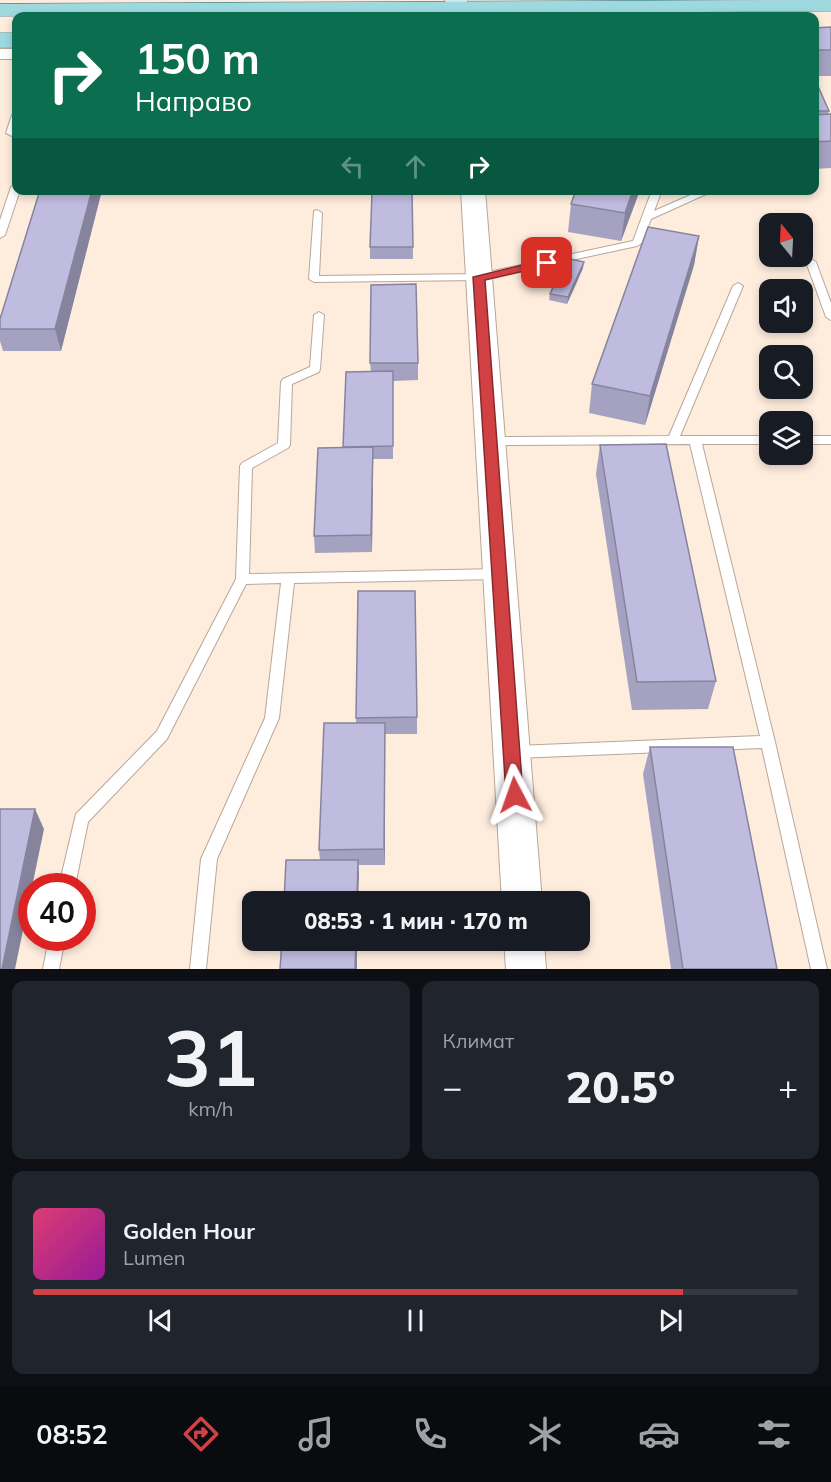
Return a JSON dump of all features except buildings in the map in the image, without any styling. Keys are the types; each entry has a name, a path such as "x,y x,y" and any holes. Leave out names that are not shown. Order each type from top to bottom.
{"main road":[{"path":"182,12 831,5"},
{"path":"0,10 75,12"}],"street":[{"path":"473,195 521,891"},
{"path":"525,951 526,969"}],"lane":[{"path":"0,236 13,195"},
{"path":"317,213 314,279 479,277 637,243 655,195"},
{"path":"646,218 699,195"},
{"path":"813,267 831,317"},
{"path":"673,440 738,286"},
{"path":"70,873 81,819 162,735 242,579 246,466 284,445 287,382 315,369 319,315"},
{"path":"695,440 768,742 819,969"},
{"path":"490,441 759,440"},
{"path":"813,440 831,440"},
{"path":"242,579 500,574"},
{"path":"198,969 209,859 272,718 288,578"},
{"path":"512,752 768,742"},
{"path":"51,969 54,951"}],"route":[{"path":"515,795 479,277 547,263"}]}
